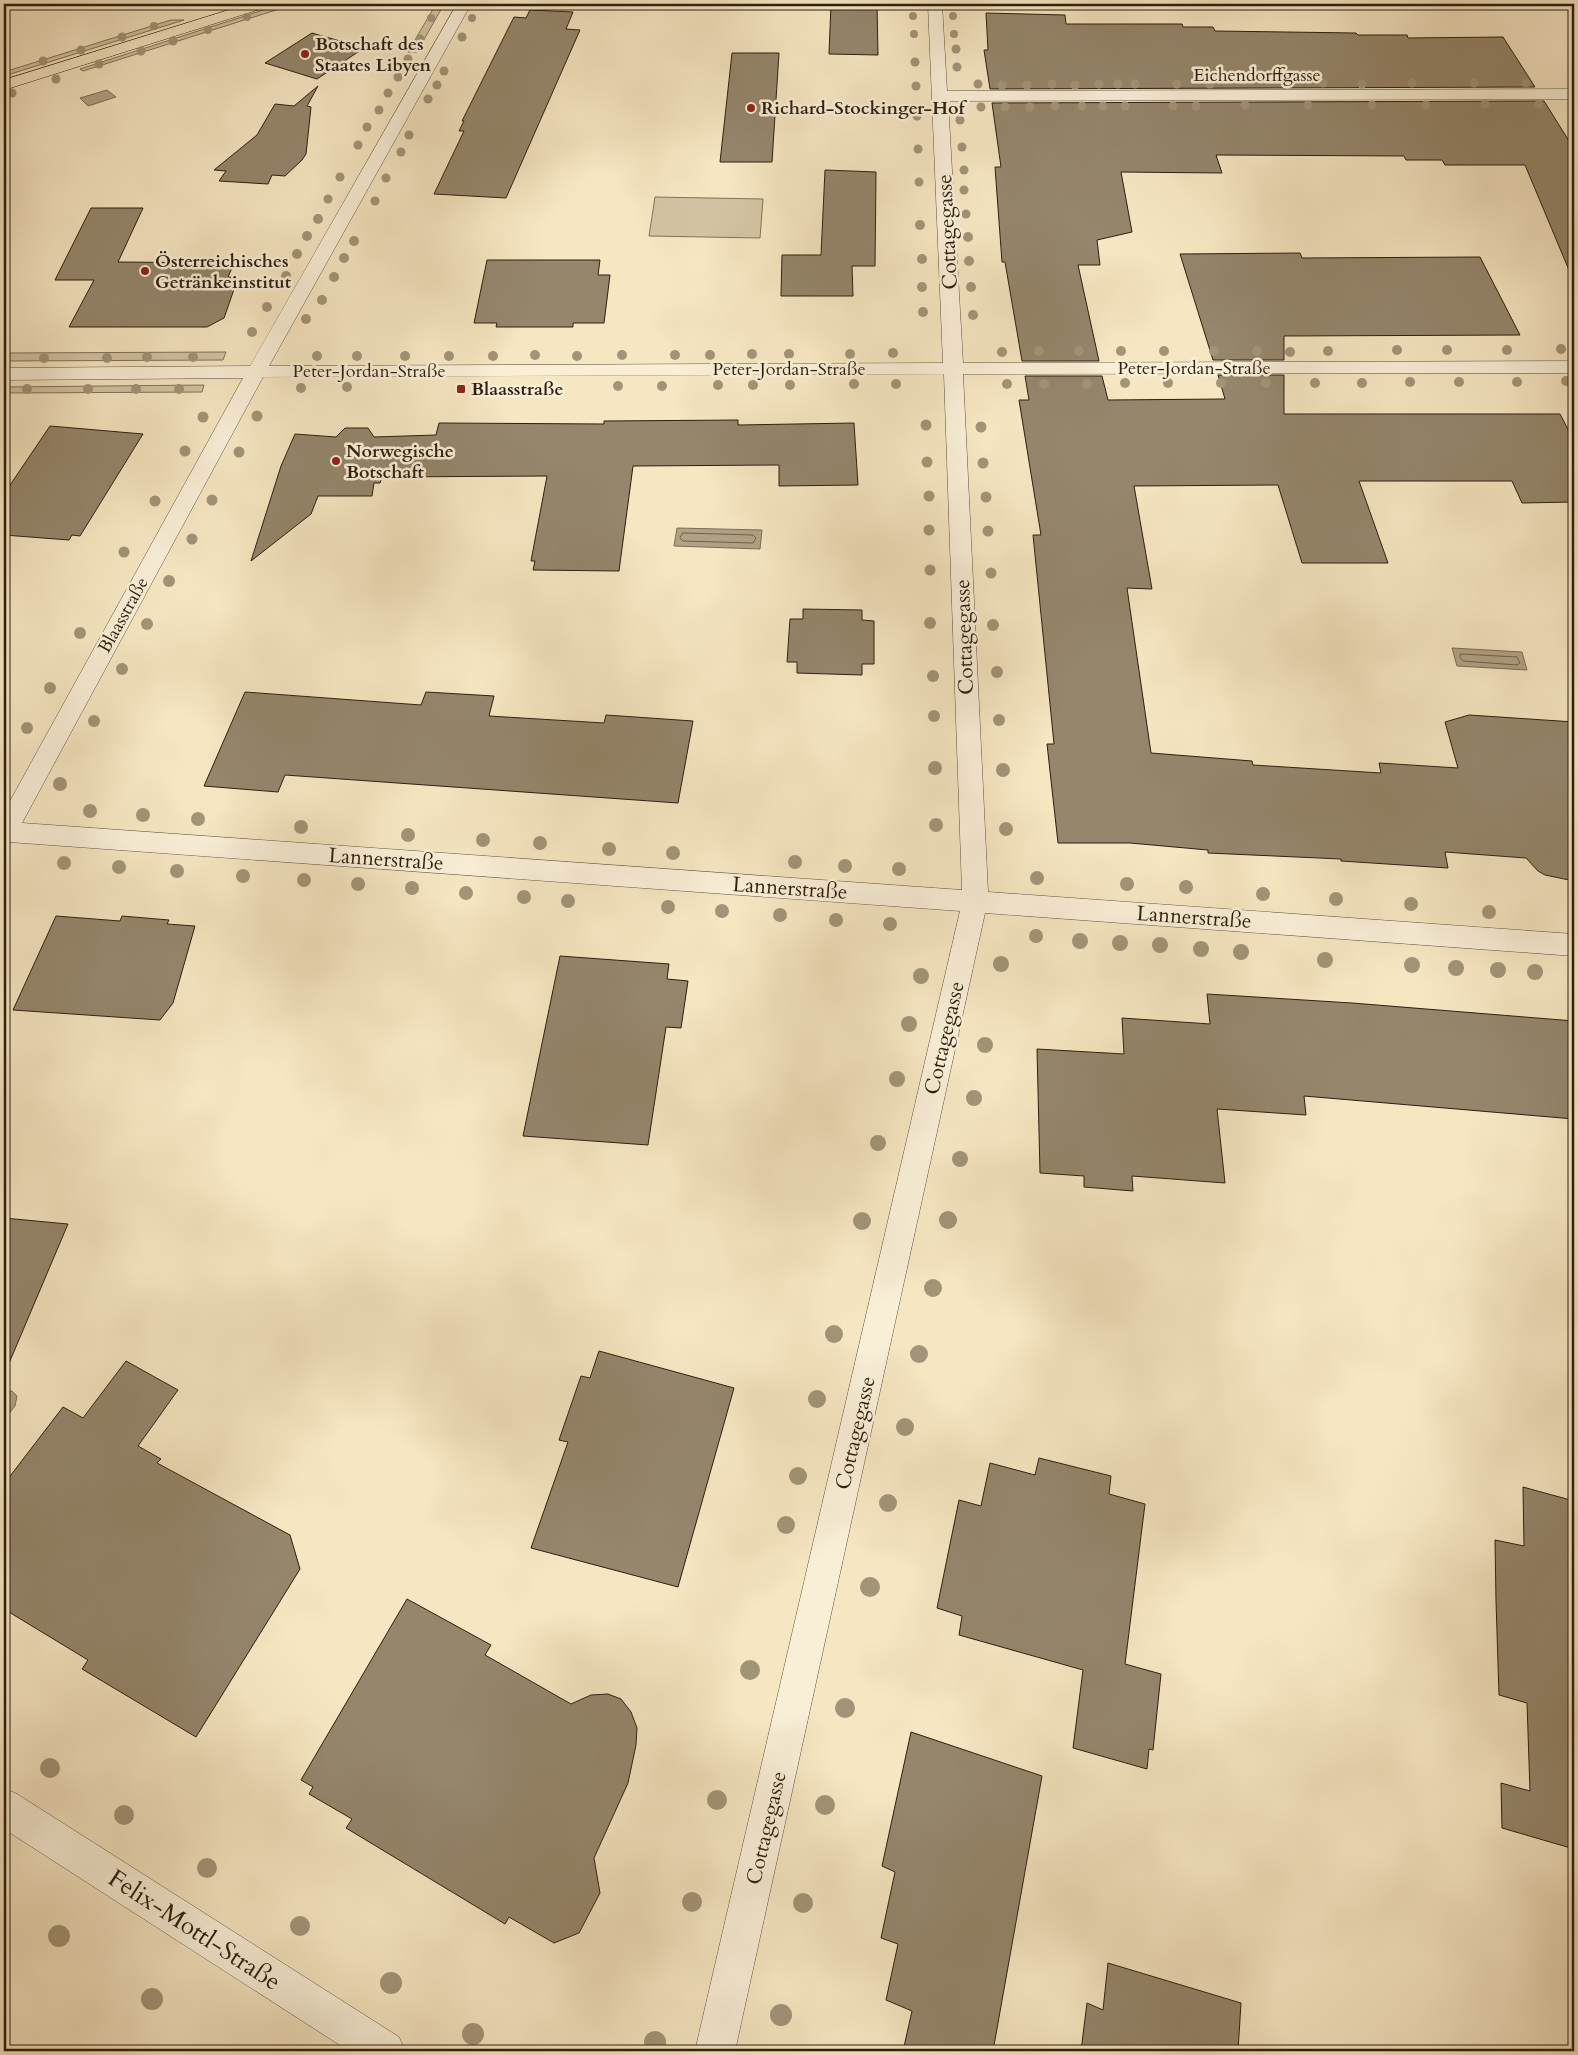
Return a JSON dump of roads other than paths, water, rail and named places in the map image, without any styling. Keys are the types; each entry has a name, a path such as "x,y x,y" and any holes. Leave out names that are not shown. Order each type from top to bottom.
{"main road":[{"path":"4,85 262,4"}],"street":[{"name":"Blaasstraße","path":"4,833 256,372 464,4"},
{"name":"Cottagegasse","path":"716,2051 975,901 941,96 935,4"},
{"name":"Eichendorffgasse","path":"941,96 1574,94"},
{"name":"Peter-Jordan-Straße","path":"4,374 1574,367"},
{"name":"Lannerstraße","path":"4,833 1574,945"},
{"name":"Felix-Mottl-Straße","path":"4,1807 385,2051"}],"water":[{"path":"107,90 116,97 88,106 80,98"},
{"path":"677,528 762,530 760,549 674,546"},
{"path":"1452,648 1522,652 1527,670 1457,666"},
{"path":"12,1391 17,1396 15,1406 4,1420 4,1392"}],"place":[{"name":"Botschaft des Staates Libyen","path":"305,54"},
{"name":"Richard-Stockinger-Hof","path":"751,108"},
{"name":"Österreichisches Getränkeinstitut","path":"145,271"},
{"name":"Blaasstraße","path":"461,389"},
{"name":"Norwegische Botschaft","path":"336,461"}]}
